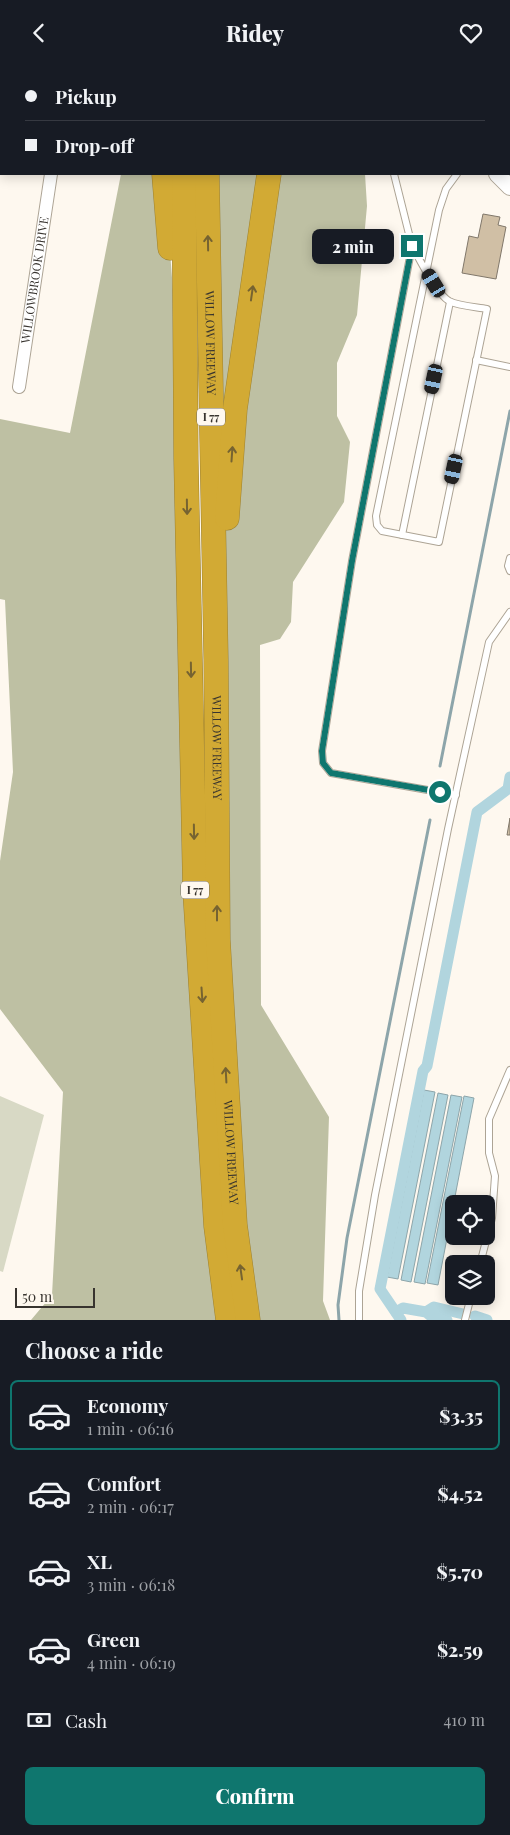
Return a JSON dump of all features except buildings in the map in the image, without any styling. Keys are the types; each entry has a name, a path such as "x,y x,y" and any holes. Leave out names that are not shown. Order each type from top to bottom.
{"highway":[{"path":"164,175 186,459"},
{"name":"WILLOW FREEWAY","path":"184,175 186,459 195,891 216,1226 228,1320"},
{"name":"WILLOW FREEWAY","path":"206,175 216,659 218,940 235,1225 248,1320"},
{"path":"216,659 235,409 269,175"}],"street":[{"name":"WILLOWBROOK DRIVE","path":"19,387 51,175"},
{"path":"498,175 510,187"}],"lane":[{"path":"394,175 412,246 427,271 441,294 450,302 487,309 439,542 382,531 376,525 376,516 427,271 439,210 446,189 456,175"},
{"path":"412,246 352,561 322,751 323,763 331,773 456,795"},
{"path":"402,535 450,302"},
{"path":"476,360 510,367"},
{"path":"510,558 508,566 510,571"},
{"path":"359,1320 359,1291 375,1195 456,795 489,642 510,612"},
{"path":"482,1255 492,1218 495,1176 489,1153 489,1119 510,1070"},
{"path":"465,1320 469,1305"}],"green space":[{"path":"121,175 164,175 186,459 228,1320 31,1320 52,1295 63,1092 0,1009 0,861 13,772 5,600 0,599 0,419 70,433"},
{"path":"207,175 365,175 367,206 357,315 337,363 337,416 350,442 344,502 293,582 291,622 280,639 260,645 261,1005 329,1117 323,1301 330,1320 248,1320 235,1225"},
{"path":"0,1096 44,1115 3,1272 0,1271"}],"water":[{"path":"424,1090 435,1092 398,1279 387,1277"},
{"path":"438,1093 448,1095 411,1282 401,1280"},
{"path":"451,1095 462,1097 425,1284 414,1282"},
{"path":"464,1096 474,1098 455,1195 445,1195 446,1245 438,1285 427,1283"}],"waterway":[{"path":"440,766 510,411"},
{"path":"401,1320 380,1289 423,1071 427,1066 477,812 508,789 510,777"},
{"path":"339,1320 338,1305 347,1238 430,820"},
{"path":"426,1312 434,1307 463,1314"},
{"path":"396,1312 403,1308 426,1312 432,1317 447,1320"},
{"path":"475,1316 487,1320"}],"route":[{"path":"412,246 352,561 322,751 323,763 331,773 440,792"}]}
